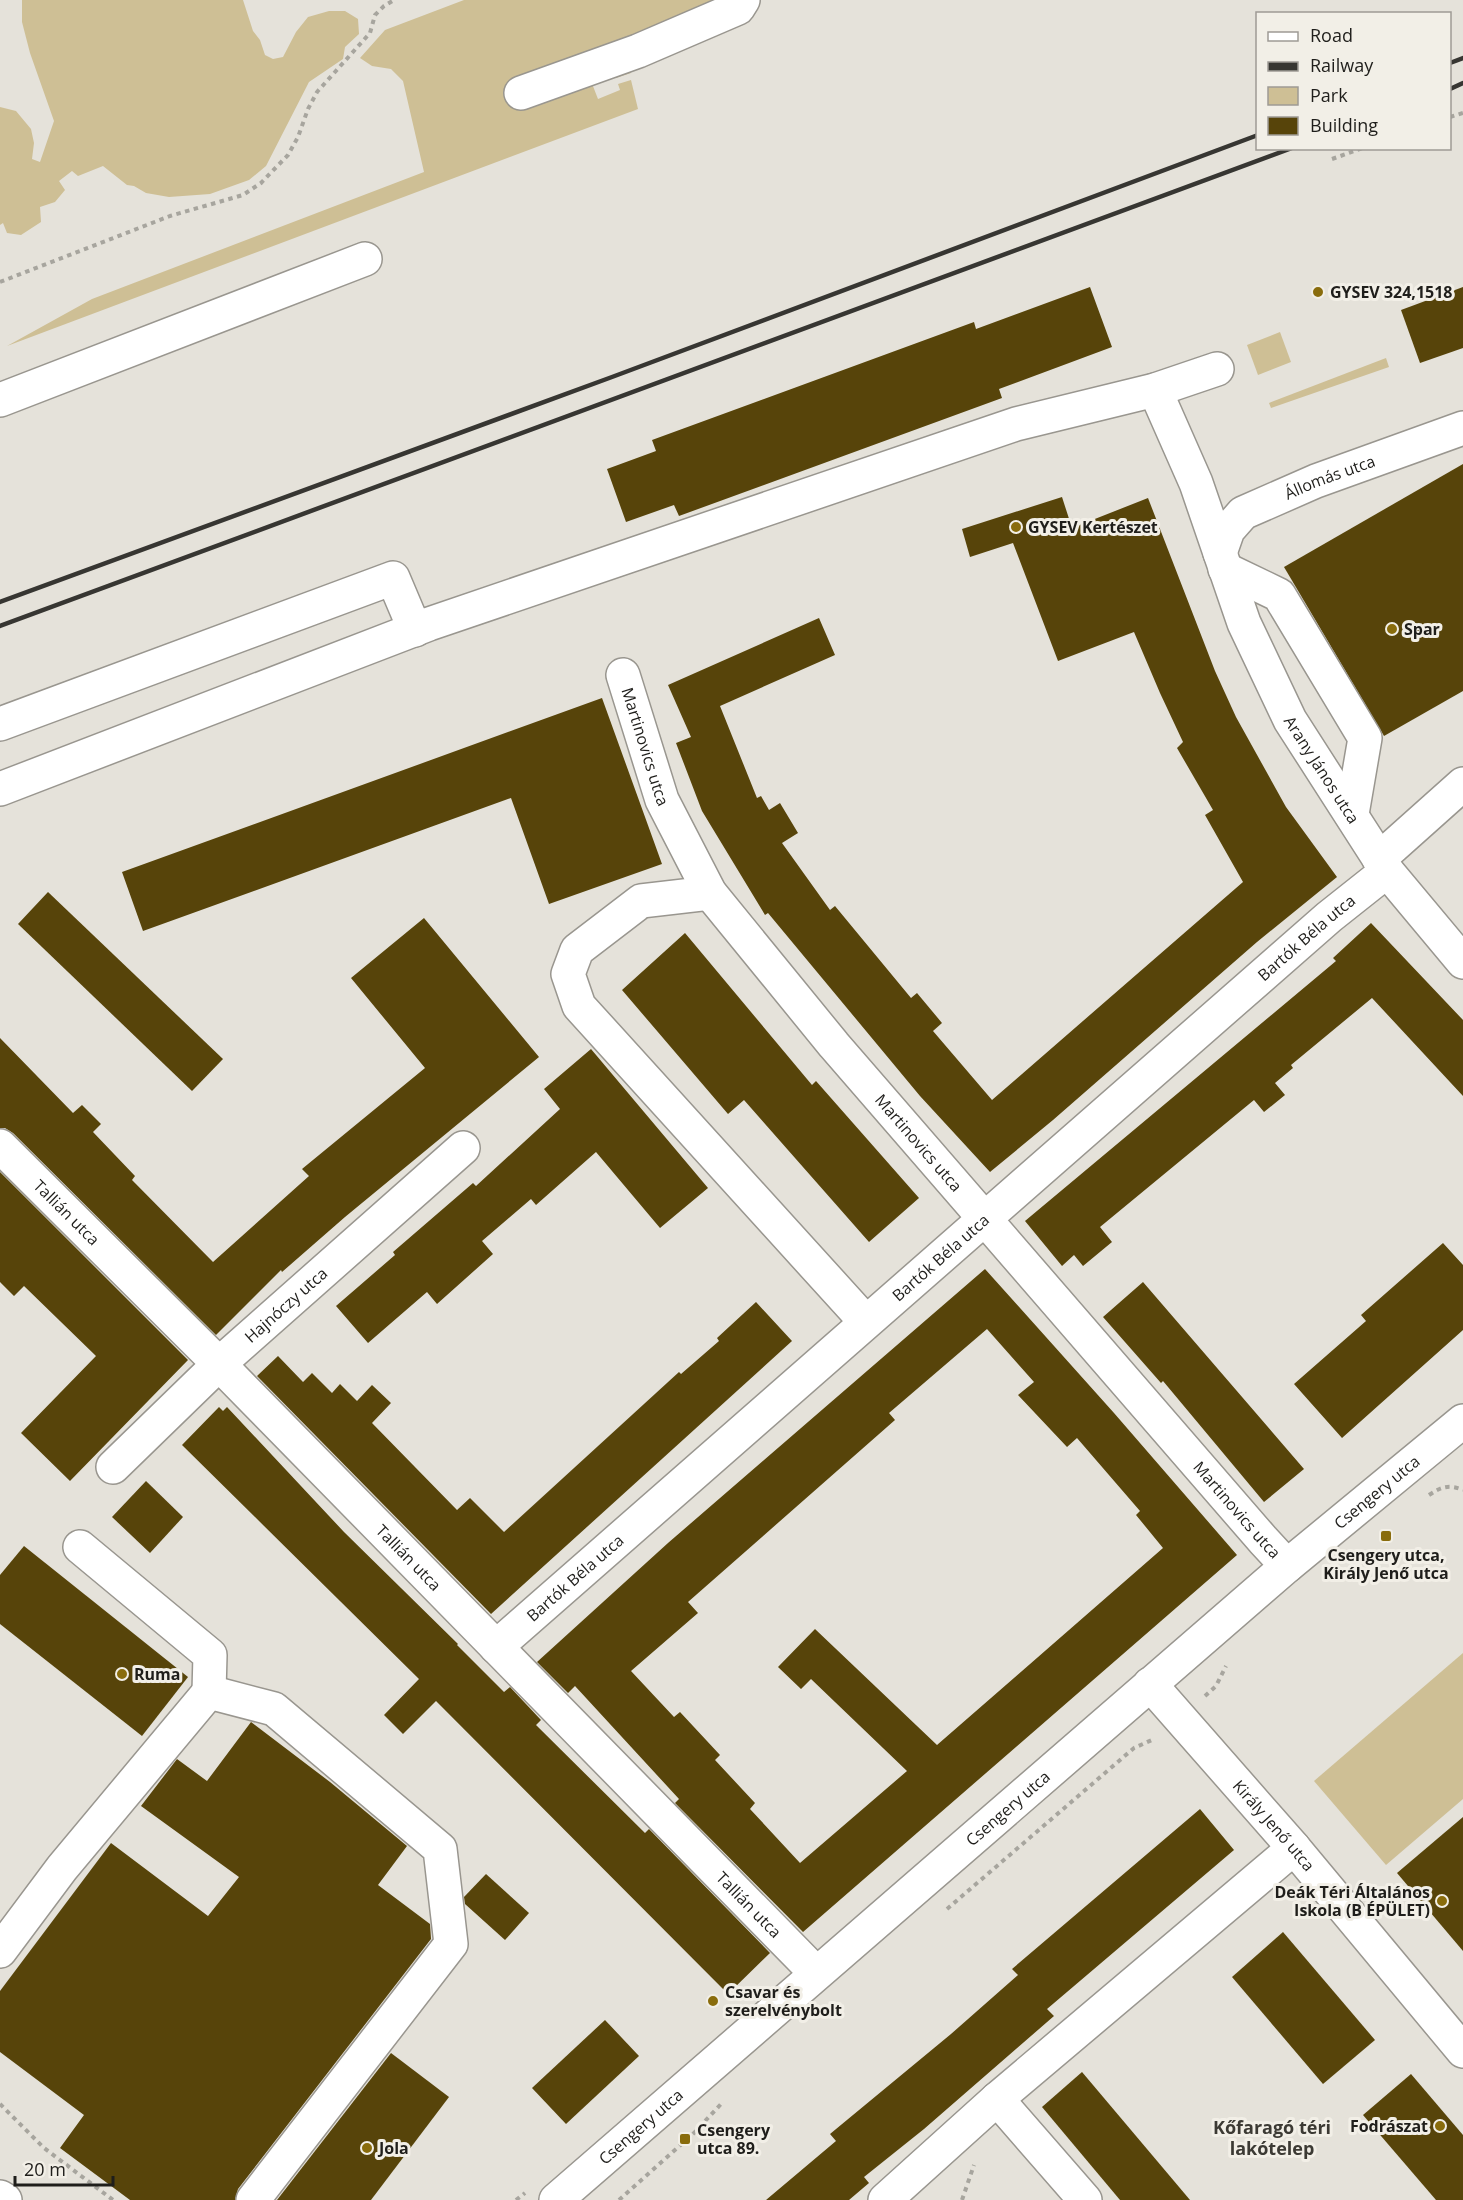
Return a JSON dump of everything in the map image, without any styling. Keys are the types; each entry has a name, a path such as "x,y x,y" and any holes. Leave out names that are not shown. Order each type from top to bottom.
{"street":[{"path":"521,93 638,51 738,8 743,0"},
{"path":"0,400 365,259"},
{"path":"0,789 415,630 1016,424 1155,390 1217,369"},
{"name":"Arany János utca","path":"1155,390 1196,483 1244,623 1290,720 1383,865 1463,962"},
{"name":"Állomás utca","path":"1222,561 1228,530 1244,513 1316,481 1463,428"},
{"path":"1222,561 1279,595 1365,738 1352,814"},
{"path":"0,724 393,578 415,630"},
{"name":"Martinovics utca","path":"623,675 662,800 710,893 834,1045 984,1220 1287,1566"},
{"name":"Bartók Béla utca","path":"496,1647 865,1321 984,1220 1329,917 1463,784"},
{"path":"710,893 641,902 577,950 568,974 579,1006 865,1321"},
{"name":"Tallián utca","path":"0,1146 219,1364 816,1973"},
{"name":"Hajnóczy utca","path":"113,1467 219,1364 463,1148"},
{"name":"Csengery utca","path":"556,2200 1287,1566 1463,1421"},
{"path":"0,1951 62,1868 210,1692 210,1655 80,1547"},
{"name":"Király Jenő utca","path":"1150,1684 1294,1848 1463,2051"},
{"path":"210,1692 274,1708 440,1849 451,1944 253,2200"},
{"path":"885,2200 997,2099 1294,1848"},
{"path":"997,2099 1085,2200"},
{"path":"0,2197 5,2200"}],"path":[{"path":"0,282 170,216 243,195 261,183 288,156 317,92 370,33 375,15 394,0"},
{"path":"1332,159 1357,150"},
{"path":"1453,1485 1463,1490"},
{"path":"1202,1700 1216,1686 1221,1672 1230,1659"},
{"path":"946,1909 1134,1748 1158,1738"},
{"path":"619,2200 694,2133 723,2102"},
{"path":"0,2104 44,2148 113,2200"}],"green space":[{"path":"22,0 243,0 253,31 260,40 265,55 273,59 283,57 296,32 308,17 329,11 345,11 358,19 359,34 345,47 343,59 309,82 266,166 249,180 210,194 169,197 146,193 127,185 103,166 78,176 72,171 59,181 65,190 55,202 40,207 41,222 21,235 7,233 3,223 0,225 0,107 16,111 31,129 34,143 32,159 40,162 54,121 30,53 22,22"},
{"path":"464,0 727,0 629,64 631,73 616,78 614,72 591,81 598,99 620,90 618,84 631,80 638,109 7,346 92,299 424,172 403,81 391,69 372,66 360,58 385,30"},
{"path":"1280,332 1291,362 1258,375 1247,345"},
{"path":"1386,358 1389,367 1271,408 1269,403"},
{"path":"1463,1653 1463,1799 1386,1865 1314,1781"}],"building":[{"path":"1090,287 1112,347 999,389 1002,398 679,516 674,505 626,522 607,469 656,451 652,440 974,322 976,329"},
{"path":"1463,287 1463,348 1420,363 1401,310"},
{"name":"Spar","path":"1463,464 1463,691 1384,736 1284,567"},
{"path":"1062,497 1072,528 1148,498 1215,671 1236,717 1286,807 1337,877 1257,942 990,1172 920,1096 768,913 765,915 702,811 676,743 691,737 668,685 819,618 835,655 720,706 757,798 761,796 769,810 780,803 798,833 782,843 830,910 835,906 911,998 917,993 942,1023 933,1031 992,1100 1243,882 1205,815 1213,810 1177,748 1183,742 1134,632 1058,661 1013,543 970,557 962,529"},
{"path":"602,698 662,864 549,904 511,798 143,931 122,872"},
{"path":"48,892 223,1059 192,1091 18,924"},
{"path":"424,918 539,1057 282,1272 281,1270 216,1335 13,1133 0,1128 0,1038 73,1113 82,1105 101,1124 93,1132 135,1176 132,1180 213,1262 309,1176 302,1169 425,1068 351,978"},
{"path":"1371,923 1463,1020 1463,1096 1372,998 1291,1065 1293,1068 1275,1083 1285,1095 1264,1112 1254,1100 1100,1227 1112,1242 1083,1266 1074,1255 1062,1266 1025,1221 1336,961 1333,958"},
{"path":"685,933 812,1085 816,1081 919,1198 869,1242 744,1100 728,1114 622,990"},
{"path":"591,1049 708,1188 660,1228 596,1152 536,1205 531,1199 482,1241 493,1254 437,1304 427,1292 368,1343 336,1306 395,1255 393,1252 473,1183 476,1186 560,1109 544,1089"},
{"path":"0,1172 188,1360 70,1481 21,1433 96,1356 24,1286 14,1296 0,1282"},
{"path":"1443,1243 1463,1265 1463,1330 1342,1438 1294,1384 1366,1321 1361,1315"},
{"path":"985,1269 1237,1555 803,1932 675,1803 679,1799 575,1686 568,1693 537,1662 668,1543","holes":["987,1329 1034,1382 1018,1395 1067,1447 1077,1438 1140,1511 1136,1515 1163,1548 937,1745 815,1629 778,1667 801,1689 811,1679 907,1771 800,1863 750,1809 755,1803 715,1760 720,1755 680,1712 674,1717 631,1671 698,1613 688,1602 895,1420 889,1413"]},
{"path":"1143,1282 1304,1469 1264,1502 1163,1381 1161,1383 1103,1317"},
{"path":"756,1302 792,1341 491,1614 257,1376 278,1356 303,1382 312,1373 332,1393 340,1384 357,1401 372,1385 391,1403 372,1423 457,1510 470,1498 504,1532 679,1372 681,1374 719,1341 717,1338"},
{"path":"219,1407 223,1411 227,1407 344,1532 504,1692 510,1687 541,1720 536,1725 645,1833 649,1829 770,1953 728,1994 436,1701 403,1734 384,1715 419,1679 182,1445"},
{"path":"146,1481 183,1517 150,1553 112,1517"},
{"path":"24,1546 188,1677 142,1736 0,1624 0,1575"},
{"path":"251,1722 330,1782 407,1846 378,1885 430,1924 431,1939 238,2189 235,2200 130,2200 60,2148 84,2115 0,2052 0,1991 111,1843 208,1916 239,1877 141,1806 177,1759 207,1781"},
{"path":"1200,1809 1234,1850 1047,2009 1054,2016 924,2129 864,2177 869,2183 849,2200 766,2200 836,2141 830,2134 1018,1975 1012,1969"},
{"name":"Deák Téri Általános Iskola (B ÉPÜLET)","path":"1463,1817 1463,1951 1397,1873"},
{"path":"486,1874 529,1913 505,1940 465,1904 464,1897"},
{"path":"1283,1932 1375,2040 1323,2084 1232,1977"},
{"path":"605,2020 639,2056 566,2124 532,2088"},
{"name":"Jola","path":"391,2053 449,2097 371,2200 277,2200"},
{"path":"1082,2072 1190,2200 1120,2200 1042,2107"},
{"path":"1411,2074 1463,2135 1463,2200 1436,2200 1363,2115"}],"railway":[{"path":"1451,63 1463,58"},
{"path":"1451,89 1463,83"},
{"path":"0,602 612,377 1256,136"},
{"path":"0,626 1287,150"}],"place":[{"name":"GYSEV 324,1518","path":"1318,292"},
{"name":"GYSEV Kertészet","path":"1016,527"},
{"name":"Spar","path":"1392,629"},
{"name":"Csengery utca, Király Jenő utca","path":"1386,1536"},
{"name":"Ruma","path":"122,1674"},
{"name":"Deák Téri Általános Iskola (B ÉPÜLET)","path":"1442,1901"},
{"name":"Csavar és szerelvénybolt","path":"713,2001"},
{"name":"Fodrászat","path":"1440,2126"},
{"name":"Csengery utca 89.","path":"685,2139"},
{"name":"Jola","path":"367,2148"}],"district":[{"name":"Kőfaragó téri lakótelep","path":"1272,2137"}]}
